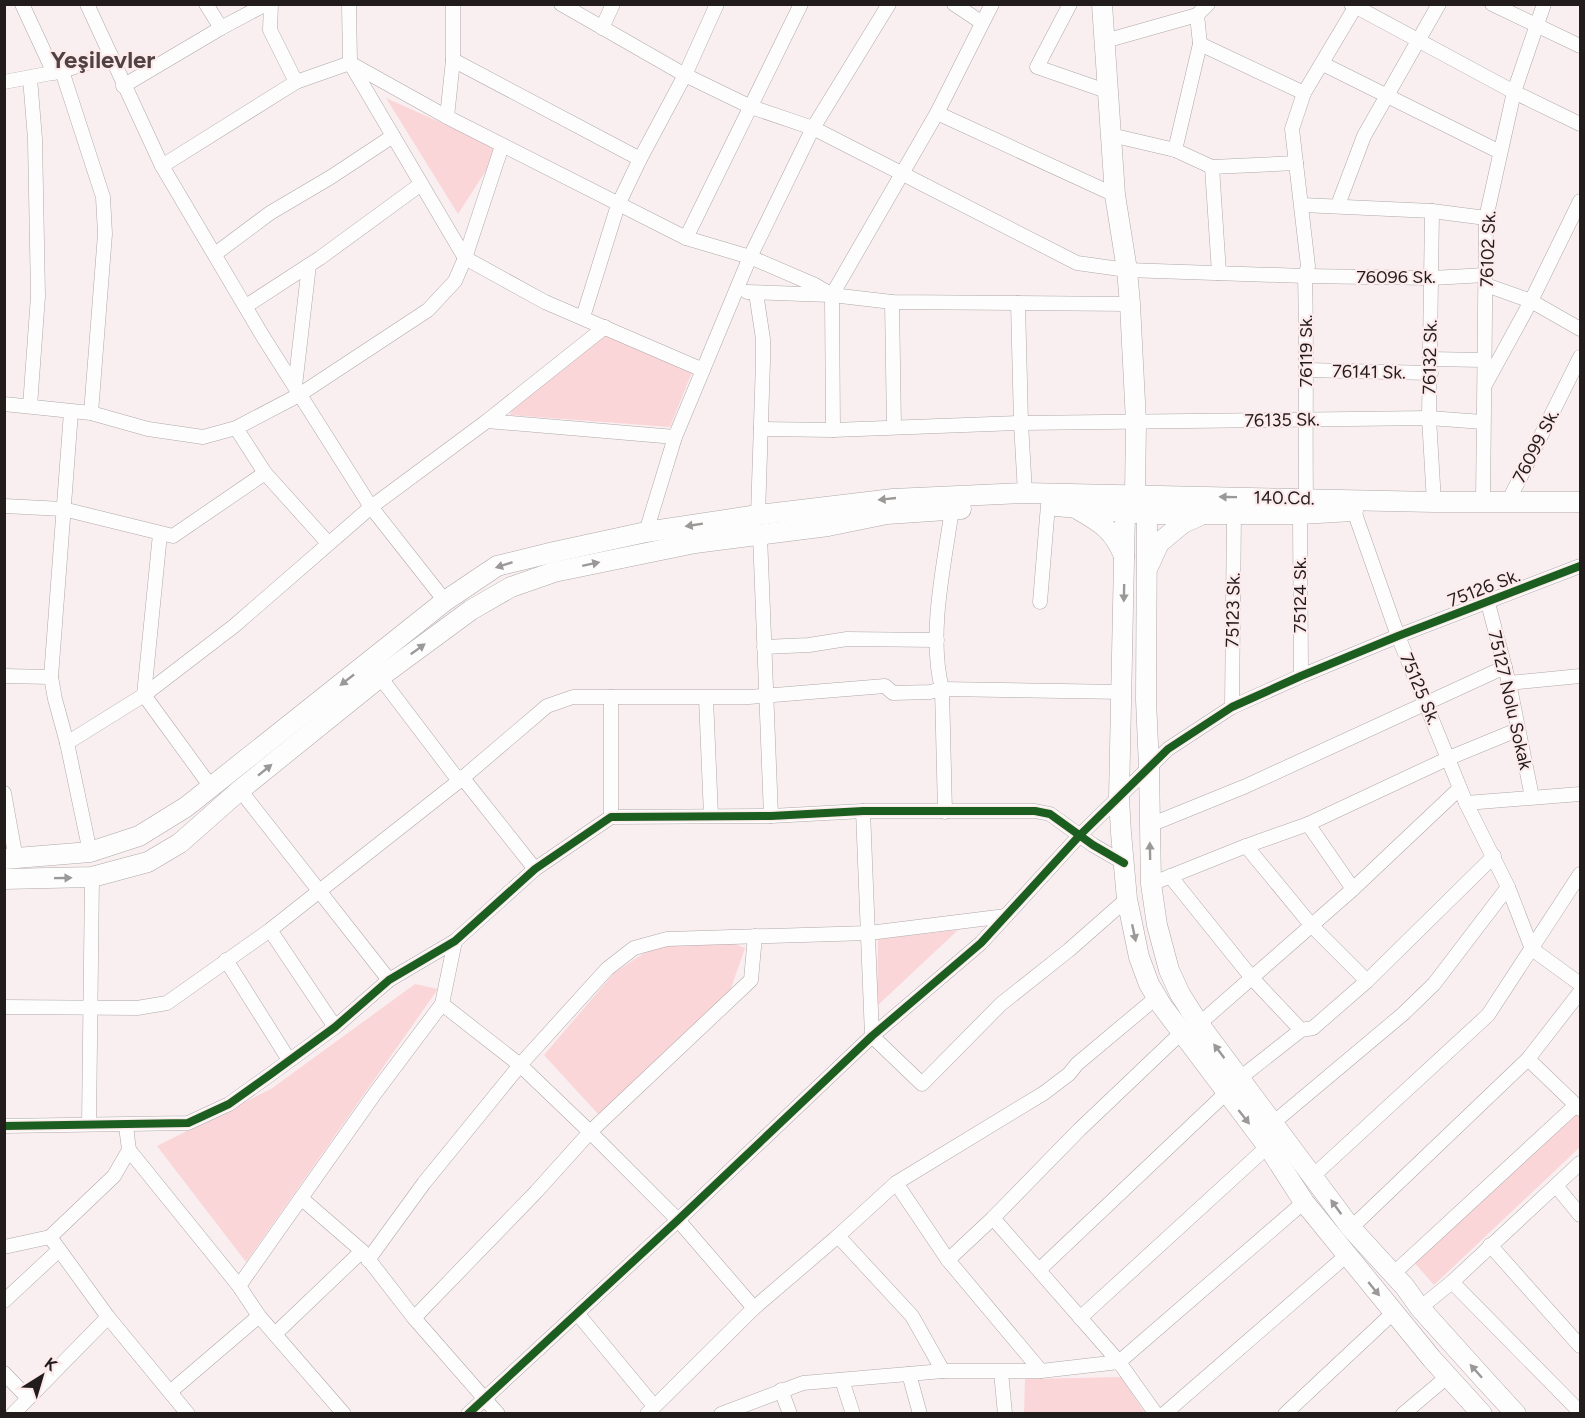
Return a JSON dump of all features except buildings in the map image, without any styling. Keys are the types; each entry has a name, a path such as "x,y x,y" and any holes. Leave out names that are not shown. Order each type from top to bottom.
{"main road":[{"path":"1102,4 1115,195 1130,304 1136,422 1135,494 1125,512 1119,798 1127,899 1139,957 1149,984 1181,1033 1267,1147 1304,1202 1393,1313 1447,1377 1482,1413"},
{"name":"140.Cd.","path":"10,859 90,852 139,836 186,807 445,601 497,566 646,532 758,515 893,499 1025,493 1135,494 1354,511 1434,502"},
{"path":"1135,494 1147,514 1146,700 1151,884 1157,925 1169,970 1180,994 1199,1024 1351,1228 1516,1413"},
{"name":"140.Cd.","path":"4,879 92,877 148,862 180,843 240,790 380,677 471,610 511,587 554,572 695,543 828,526 887,514 952,509 1048,505 1147,514 1204,514 1303,506 1434,502 1581,502"},
{"path":"1075,507 1102,522 1119,543 1125,557"},
{"path":"1147,570 1159,543 1183,523 1204,514"}],"street":[{"path":"22,4 58,72 104,197 105,234 91,413"},
{"path":"87,4 123,86 162,165 261,335 371,507 445,601"},
{"path":"206,4 221,28"},
{"path":"123,86 266,4"},
{"path":"271,4 270,30 296,82"},
{"path":"349,4 350,63 465,258 545,302 703,370"},
{"path":"447,117 453,60 453,4"},
{"name":"76096 Sk.","path":"561,4 685,75 751,107 813,128 1077,263 1127,270 1486,280"},
{"path":"602,28 613,4"},
{"path":"583,317 618,205 685,75 717,4"},
{"path":"686,238 801,4"},
{"path":"646,532 675,437 750,257 813,128 889,4"},
{"path":"954,4 981,22"},
{"path":"833,430 832,295 937,113 992,4"},
{"path":"1070,4 1037,67 1109,92"},
{"path":"1105,41 1197,15 1208,4"},
{"path":"1338,205 1364,136 1439,4"},
{"path":"1492,4 1581,46"},
{"name":"76102 Sk.","path":"1483,502 1486,218 1514,92 1544,4"},
{"path":"1354,5 1514,92 1581,124"},
{"name":"76119 Sk.","path":"1303,506 1307,370 1305,276 1308,266 1292,129 1304,93 1323,64 1354,5"},
{"path":"1175,150 1200,44 1197,15"},
{"path":"1200,44 1304,93"},
{"path":"4,82 58,72 111,55"},
{"path":"453,60 640,159"},
{"path":"162,165 296,82 350,63 502,146 686,238 750,257 815,285 832,295"},
{"path":"1323,64 1500,152"},
{"path":"30,78 35,139 38,296 30,406"},
{"path":"937,113 1115,195"},
{"path":"1111,135 1175,150 1212,167 1296,163"},
{"path":"215,254 270,213 331,177 393,136"},
{"path":"4,404 91,413 148,429 203,437 236,428 428,310 455,281 465,258 502,146"},
{"path":"1212,167 1219,273"},
{"path":"246,306 309,265 421,184"},
{"path":"1484,388 1531,302 1581,201"},
{"path":"1302,205 1432,211 1486,218"},
{"name":"76132 Sk.","path":"1432,211 1429,418 1434,502"},
{"path":"297,391 309,265"},
{"path":"1486,280 1581,329"},
{"path":"736,290 756,293 832,295 892,302 1130,304"},
{"path":"756,293 762,339 758,515"},
{"path":"892,302 894,427"},
{"path":"1018,303 1025,493"},
{"path":"67,743 144,695 234,626 371,507 487,421 605,327"},
{"name":"76099 Sk.","path":"1508,502 1581,357"},
{"name":"76141 Sk.","path":"1307,370 1430,366 1483,360"},
{"path":"71,412 51,677 54,699 67,743 90,852"},
{"name":"76135 Sk.","path":"761,429 833,430 1021,423 1305,419 1429,418 1483,422"},
{"path":"487,421 675,437"},
{"path":"236,428 265,473 328,543"},
{"path":"4,506 63,509 172,536 265,473"},
{"path":"1040,602 1048,505"},
{"name":"75124 Sk.","path":"1300,676 1303,506"},
{"path":"945,812 942,689 937,640 952,509"},
{"name":"75125 Sk.","path":"1354,511 1398,636 1466,803 1494,856 1532,949"},
{"name":"75123 Sk.","path":"1232,707 1234,513"},
{"path":"160,534 144,695 211,787"},
{"path":"760,535 771,816"},
{"name":"75126 Sk.","path":"468,1413 678,1220 872,1036 981,943 1080,835 1168,749 1232,707 1300,676 1581,566"},
{"name":"75127 Nolu Sokak","path":"1488,603 1509,684 1532,797"},
{"path":"764,647 808,645 847,639 937,640"},
{"path":"1150,825 1246,786 1505,668"},
{"path":"4,676 51,677"},
{"path":"1509,684 1581,676"},
{"path":"380,677 535,869"},
{"path":"4,1007 137,1008 167,1002 270,930 461,779 547,706 573,697 749,697 885,686 893,693 930,692 942,689 1123,692"},
{"path":"611,697 611,817"},
{"path":"706,698 711,816"},
{"path":"1151,884 1308,824 1449,758 1517,730"},
{"path":"1199,1024 1353,889 1460,788"},
{"path":"240,790 389,980"},
{"path":"4,793 10,859"},
{"path":"1466,803 1581,794"},
{"path":"4,1126 88,1124 126,1126 188,1123 229,1104 335,1027 389,980 455,941 535,869 611,817 1035,811 1050,814 1093,845 1124,863"},
{"path":"863,812 872,1036 922,1084 1001,1004 1069,950 1127,899"},
{"path":"1308,824 1353,889"},
{"path":"1246,846 1312,926 1367,981"},
{"path":"1240,1078 1301,1030 1313,1028 1367,981 1494,856"},
{"path":"1313,1176 1488,1015 1581,874"},
{"path":"1170,876 1252,978 1301,1030"},
{"path":"88,1124 92,877"},
{"path":"1273,1123 1403,1014 1434,984 1508,887"},
{"path":"275,1334 365,1255 520,1065 607,969 634,948 668,939 869,933 1006,916"},
{"path":"270,930 335,1027"},
{"path":"414,1318 536,1192 590,1132 751,980 755,936"},
{"path":"239,1286 376,1092 442,1004 455,941"},
{"path":"1532,949 1581,984"},
{"path":"226,960 289,1060"},
{"path":"1351,1228 1528,1059 1581,992"},
{"path":"577,1313 650,1410 754,1308 896,1183 1044,1093 1157,997"},
{"path":"442,1004 520,1065 590,1132 678,1220 754,1308"},
{"path":"948,1260 1181,1033"},
{"path":"1393,1274 1578,1107 1528,1059"},
{"path":"1040,1269 1226,1093"},
{"path":"126,1126 129,1150 338,1411"},
{"path":"1080,1318 1267,1147"},
{"path":"4,1247 50,1237 114,1176 129,1150"},
{"path":"1420,1308 1452,1282 1581,1163"},
{"path":"896,1183 948,1260 1041,1371"},
{"path":"1557,1187 1581,1215"},
{"path":"301,1198 365,1255 414,1318 498,1413"},
{"path":"721,1413 803,1383 943,1371 1041,1371 1119,1362 1304,1202"},
{"path":"993,1218 1119,1362 1156,1413"},
{"path":"838,1236 912,1316 943,1371"},
{"path":"50,1237 108,1317 188,1413"},
{"path":"1490,1245 1581,1346"},
{"path":"4,1301 59,1250"},
{"path":"1164,1413 1347,1255"},
{"path":"1452,1282 1581,1412"},
{"path":"1285,1413 1393,1313"},
{"path":"170,1392 260,1316"},
{"path":"13,1413 108,1317"},
{"path":"1001,1372 1005,1413"},
{"path":"4,1373 28,1398"},
{"path":"909,1374 920,1413"},
{"path":"1403,1413 1447,1377"},
{"path":"842,1380 853,1413"},
{"path":"781,1390 790,1413"}],"shaded area":[{"path":"386,98 500,149 458,214"},
{"path":"608,330 694,367 670,427 510,415 512,408"},
{"path":"958,930 877,1006 878,939"},
{"path":"725,940 745,948 730,991 599,1115 544,1055 614,973 653,947"},
{"path":"415,984 438,989 246,1262 157,1146 271,1089"},
{"path":"1580,1107 1580,1147 1434,1285 1412,1260"},
{"path":"1121,1377 1145,1413 1024,1413 1025,1379"}],"cycle path":[{"path":"468,1414 678,1220 872,1036 981,943 1080,835 1168,749 1232,707 1301,676 1580,566"},
{"path":"4,1126 188,1123 229,1104 335,1027 389,980 455,941 535,869 611,817 771,816 863,811 1035,811 1050,814 1093,845 1124,863"}],"district":[{"name":"Yeşilevler","path":"103,59"}]}
